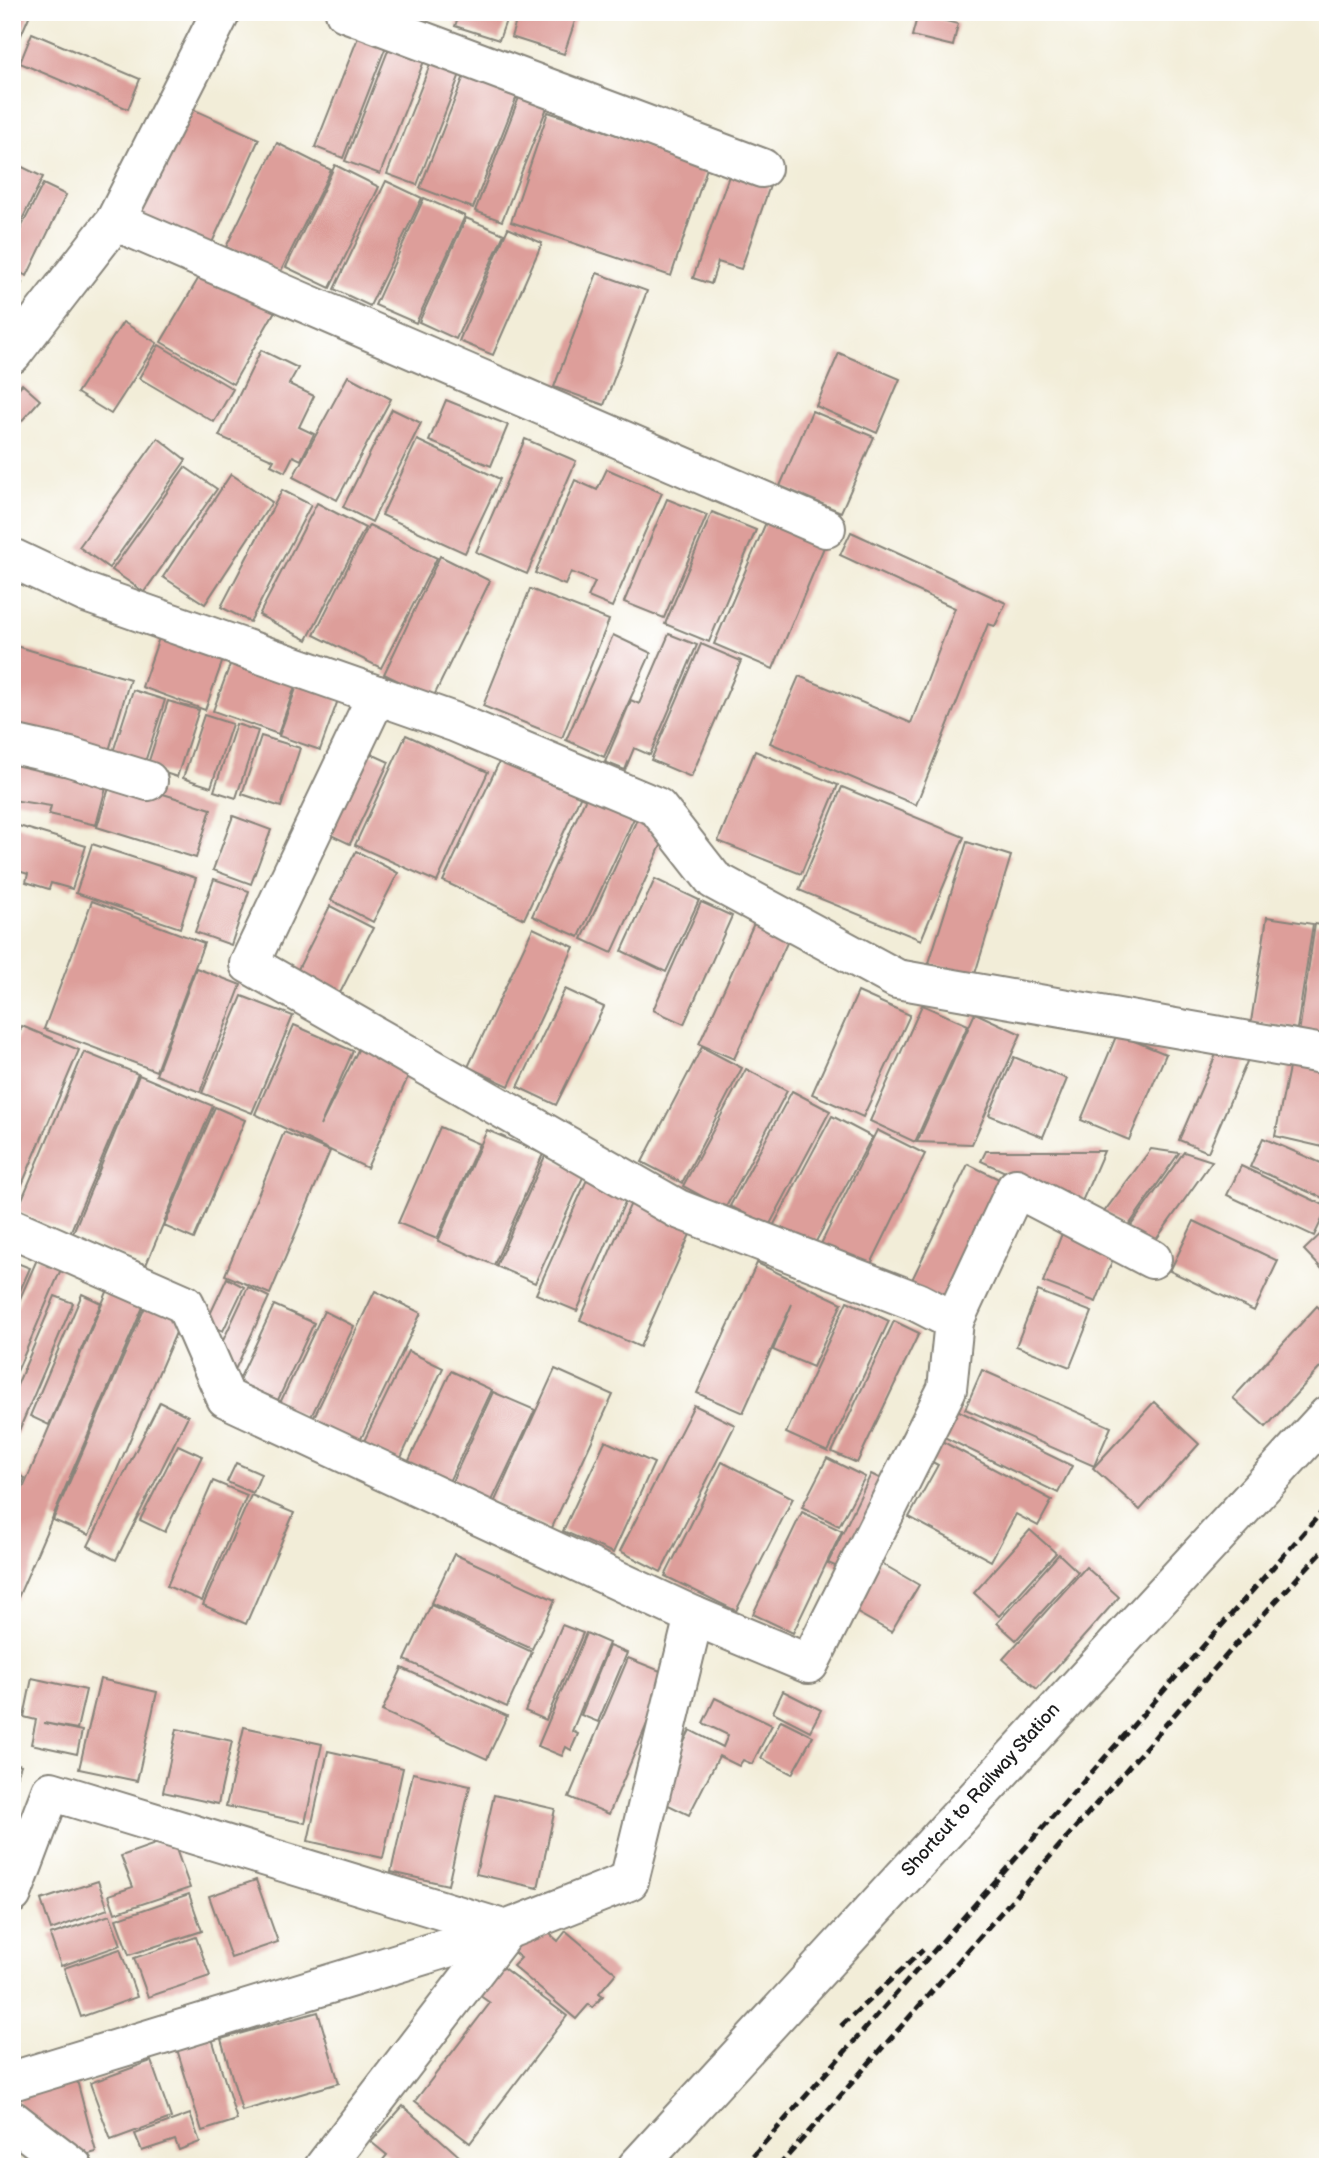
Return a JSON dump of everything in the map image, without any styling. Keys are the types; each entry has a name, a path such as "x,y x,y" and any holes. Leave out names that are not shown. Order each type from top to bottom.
{"street":[{"path":"12,354 115,221 221,12"},
{"path":"345,12 762,168"},
{"path":"115,221 826,528"},
{"path":"12,558 86,593 454,722 657,807 714,880 897,979 1328,1055"},
{"path":"377,695 248,964 678,1209 917,1302 954,1321"},
{"path":"12,744 148,780"},
{"path":"12,1228 185,1304 226,1398 694,1616 809,1664 947,1389 954,1321 1016,1188 1152,1259"},
{"name":"Shortcut to Railway Station","path":"637,2167 1328,1415"},
{"path":"12,2081 506,1930 629,1881 694,1616"},
{"path":"12,1895 51,1791 506,1930"},
{"path":"324,2167 506,1930"},
{"path":"12,2120 73,2167"}],"building":[{"path":"12,12 31,12 12,56"},
{"path":"460,12 509,12 499,40 455,26"},
{"path":"519,12 578,12 564,54 511,37"},
{"path":"918,14 958,24 953,46 912,36"},
{"path":"361,30 388,41 343,158 315,147"},
{"path":"32,33 140,79 128,109 20,63"},
{"path":"389,48 424,61 380,174 345,161"},
{"path":"431,62 460,74 417,185 387,174"},
{"path":"464,76 517,96 473,208 420,188"},
{"path":"520,95 548,105 502,221 475,211"},
{"path":"179,103 259,139 211,245 131,210"},
{"path":"548,112 708,165 671,276 511,222"},
{"path":"277,143 331,170 280,273 226,247"},
{"path":"12,162 43,177 12,240"},
{"path":"335,165 379,187 330,288 286,267"},
{"path":"731,170 771,183 741,269 718,262 711,284 693,278"},
{"path":"386,181 422,198 370,306 334,289"},
{"path":"43,184 66,195 27,276 12,269 12,246"},
{"path":"424,198 465,216 416,323 375,305"},
{"path":"466,218 504,234 456,339 419,322"},
{"path":"508,228 542,243 493,355 459,341"},
{"path":"204,269 275,311 233,384 161,342"},
{"path":"597,273 647,291 604,405 554,387"},
{"path":"12,279 22,283 12,304"},
{"path":"123,322 157,343 111,414 77,393"},
{"path":"159,345 233,389 214,422 139,378"},
{"path":"261,350 298,368 289,384 314,396 299,427 314,434 301,460 293,456 285,472 271,465 274,460 219,436"},
{"path":"839,353 900,379 877,433 816,406"},
{"path":"348,376 391,399 337,500 293,477"},
{"path":"22,384 40,400 12,432 12,396"},
{"path":"446,400 508,425 491,466 429,441"},
{"path":"392,409 421,423 372,522 343,507"},
{"path":"812,411 874,437 841,512 780,486"},
{"path":"158,438 186,460 109,568 79,547"},
{"path":"525,439 576,461 527,574 476,552"},
{"path":"417,440 500,479 465,553 382,515"},
{"path":"185,467 217,489 144,592 112,570"},
{"path":"607,469 662,493 612,607 588,597 595,582 571,572 565,585 535,573 575,480 597,490"},
{"path":"231,474 272,502 205,604 163,577"},
{"path":"282,490 311,505 250,622 221,607"},
{"path":"667,499 707,515 664,618 624,602"},
{"path":"317,503 365,528 307,640 259,615"},
{"path":"712,512 756,530 709,642 665,624"},
{"path":"767,520 825,545 773,669 714,644"},
{"path":"369,525 437,558 381,668 314,635"},
{"path":"851,532 1006,603 995,626 988,624 916,805 770,743 799,676 911,723 955,608 840,555"},
{"path":"440,556 490,581 433,698 384,674"},
{"path":"530,589 609,620 562,738 483,706"},
{"path":"669,634 697,645 650,755 634,748 625,770 605,762 631,700 639,704"},
{"path":"160,635 224,657 205,710 142,687"},
{"path":"613,635 651,653 604,757 566,740"},
{"path":"701,644 741,661 691,777 651,760"},
{"path":"12,645 130,679 106,761 12,734"},
{"path":"231,662 296,684 278,734 213,711"},
{"path":"298,683 339,697 320,750 279,736"},
{"path":"133,690 165,700 144,765 112,755"},
{"path":"168,701 199,710 177,777 147,767"},
{"path":"204,715 232,724 211,787 183,778"},
{"path":"236,724 258,731 236,798 214,791"},
{"path":"406,735 488,772 437,882 355,845"},
{"path":"261,736 300,748 281,807 242,794"},
{"path":"356,747 389,762 350,844 318,829"},
{"path":"755,751 838,785 801,874 718,841"},
{"path":"12,756 111,769 96,825 49,814 51,806 12,800"},
{"path":"501,758 581,795 524,919 443,881"},
{"path":"112,778 211,809 196,858 97,827"},
{"path":"842,787 964,837 921,940 799,890"},
{"path":"588,793 636,814 579,937 532,916"},
{"path":"233,816 271,830 251,884 213,870"},
{"path":"638,817 668,830 612,953 582,939"},
{"path":"12,824 86,846 72,889 51,883 49,889 26,882 28,874 12,869"},
{"path":"967,842 1011,856 974,977 929,963"},
{"path":"92,844 196,878 180,928 76,893"},
{"path":"356,851 398,873 373,922 331,900"},
{"path":"214,879 249,891 231,945 195,932"},
{"path":"655,879 699,900 666,972 622,951"},
{"path":"92,901 204,943 156,1071 44,1029"},
{"path":"701,902 732,916 684,1024 653,1010"},
{"path":"330,906 373,928 336,1001 293,979"},
{"path":"1267,917 1313,924 1297,1029 1251,1022"},
{"path":"756,919 791,934 734,1059 699,1044"},
{"path":"1315,924 1328,926 1328,1001 1323,1037 1299,1033"},
{"path":"533,928 574,947 509,1086 468,1067"},
{"path":"196,968 241,985 200,1092 156,1075"},
{"path":"565,989 604,1007 556,1105 518,1087"},
{"path":"858,992 910,1015 863,1117 812,1094"},
{"path":"242,996 293,1016 252,1113 202,1093"},
{"path":"922,1005 968,1025 915,1142 870,1121"},
{"path":"975,1013 1021,1034 972,1144 917,1142"},
{"path":"294,1025 353,1051 320,1126 362,1042 413,1066 367,1168 255,1114"},
{"path":"22,1026 79,1050 12,1208 12,1048"},
{"path":"1117,1034 1166,1054 1129,1140 1081,1120"},
{"path":"1220,1045 1249,1057 1208,1152 1179,1140"},
{"path":"702,1047 742,1068 682,1183 642,1162"},
{"path":"84,1052 138,1074 70,1233 17,1211"},
{"path":"1292,1053 1328,1061 1328,1126 1323,1147 1275,1136"},
{"path":"1014,1057 1067,1079 1043,1137 989,1115"},
{"path":"746,1069 787,1091 725,1209 683,1186"},
{"path":"139,1075 213,1106 146,1265 72,1235"},
{"path":"792,1091 830,1111 769,1226 730,1206"},
{"path":"215,1107 245,1120 194,1239 164,1226"},
{"path":"832,1116 872,1137 812,1249 772,1228"},
{"path":"440,1127 479,1144 437,1239 398,1223"},
{"path":"487,1130 543,1154 494,1265 438,1241"},
{"path":"877,1130 925,1154 868,1270 820,1246"},
{"path":"284,1132 330,1151 270,1294 225,1275"},
{"path":"1263,1138 1328,1166 1328,1200 1250,1167"},
{"path":"1151,1149 1179,1153 1127,1228 1104,1212"},
{"path":"986,1151 1104,1151 1080,1206 981,1161"},
{"path":"1184,1152 1212,1161 1150,1248 1127,1231"},
{"path":"545,1156 585,1173 535,1283 496,1266"},
{"path":"968,1164 1005,1182 944,1306 908,1288"},
{"path":"1241,1166 1328,1207 1314,1236 1227,1195"},
{"path":"589,1175 629,1193 577,1311 536,1294"},
{"path":"634,1196 695,1223 640,1347 580,1320"},
{"path":"1194,1221 1278,1261 1254,1311 1170,1271"},
{"path":"1328,1227 1328,1263 1322,1269 1304,1250"},
{"path":"1063,1231 1116,1251 1096,1302 1043,1282"},
{"path":"38,1257 62,1267 12,1383 12,1317"},
{"path":"12,1261 30,1268 12,1309"},
{"path":"757,1263 842,1303 813,1367 773,1350 792,1304 743,1413 697,1393"},
{"path":"227,1278 244,1287 223,1331 206,1323"},
{"path":"110,1285 146,1300 17,1600 12,1598 12,1514"},
{"path":"248,1287 269,1297 234,1372 213,1362"},
{"path":"375,1291 421,1313 358,1445 311,1423"},
{"path":"1038,1291 1092,1312 1070,1367 1016,1346"},
{"path":"82,1294 101,1303 49,1425 30,1416"},
{"path":"55,1296 73,1303 12,1447 12,1397"},
{"path":"148,1300 184,1314 89,1535 53,1520"},
{"path":"847,1301 889,1321 828,1452 786,1433"},
{"path":"274,1305 314,1323 278,1400 238,1382"},
{"path":"1317,1306 1328,1316 1328,1359 1266,1427 1233,1398"},
{"path":"324,1311 354,1326 310,1419 279,1405"},
{"path":"894,1321 919,1333 857,1463 832,1452"},
{"path":"408,1351 443,1368 399,1462 362,1445"},
{"path":"555,1369 613,1395 551,1530 494,1503"},
{"path":"982,1370 1111,1427 1094,1466 965,1409"},
{"path":"451,1371 492,1390 447,1486 406,1467"},
{"path":"493,1392 535,1410 490,1505 450,1486"},
{"path":"160,1402 188,1416 116,1560 88,1546"},
{"path":"1154,1402 1199,1444 1140,1510 1093,1468"},
{"path":"694,1405 735,1425 661,1572 620,1551"},
{"path":"951,1407 1072,1466 1058,1493 938,1434"},
{"path":"936,1438 1052,1500 1038,1526 1016,1514 991,1561 909,1517 938,1465 925,1458"},
{"path":"605,1441 654,1463 613,1553 563,1531"},
{"path":"178,1445 202,1456 165,1532 140,1520"},
{"path":"827,1458 865,1477 839,1526 802,1507"},
{"path":"722,1462 793,1498 736,1611 665,1576"},
{"path":"236,1463 261,1474 253,1493 227,1482"},
{"path":"12,1472 25,1478 12,1508"},
{"path":"871,1474 893,1485 851,1573 828,1563"},
{"path":"213,1481 247,1495 202,1601 167,1586"},
{"path":"251,1495 294,1513 246,1624 203,1605"},
{"path":"802,1512 842,1531 793,1633 753,1614"},
{"path":"1030,1530 1056,1553 999,1616 974,1593"},
{"path":"454,1554 555,1600 532,1649 431,1603"},
{"path":"1059,1554 1078,1572 1016,1640 997,1623"},
{"path":"874,1559 919,1585 891,1632 847,1607"},
{"path":"1086,1567 1119,1597 1037,1689 1003,1659"},
{"path":"431,1605 532,1652 507,1707 405,1660"},
{"path":"562,1625 583,1633 546,1720 525,1711"},
{"path":"586,1633 609,1643 572,1731 578,1734 571,1750 566,1747 562,1756 538,1746"},
{"path":"609,1646 627,1653 598,1722 581,1715"},
{"path":"628,1658 668,1674 609,1814 569,1797"},
{"path":"402,1668 507,1716 487,1759 382,1711"},
{"path":"32,1678 86,1690 77,1729 44,1723 82,1731 77,1754 31,1744 36,1720 24,1717"},
{"path":"100,1679 157,1692 137,1781 79,1769"},
{"path":"783,1691 821,1710 810,1731 773,1712"},
{"path":"715,1698 772,1725 752,1764 743,1760 739,1766 719,1756 689,1815 656,1799 690,1730 723,1747 728,1735 703,1723"},
{"path":"781,1720 813,1736 792,1774 761,1758"},
{"path":"244,1727 322,1744 305,1823 226,1806"},
{"path":"177,1729 232,1741 218,1804 163,1792"},
{"path":"328,1751 403,1768 383,1858 308,1841"},
{"path":"12,1762 21,1765 13,1788 12,1788"},
{"path":"413,1773 470,1786 448,1885 391,1872"},
{"path":"494,1795 555,1809 538,1888 476,1874"},
{"path":"172,1838 190,1888 115,1913 109,1895 133,1887 121,1856"},
{"path":"256,1880 278,1942 231,1958 209,1896"},
{"path":"98,1881 108,1909 51,1930 41,1900"},
{"path":"189,1894 202,1931 129,1955 116,1919"},
{"path":"110,1915 121,1945 61,1966 50,1935"},
{"path":"542,1927 558,1941 566,1931 616,1973 599,1993 603,1996 592,2008 589,2004 576,2019 513,1966 521,1958 509,1948"},
{"path":"196,1937 210,1976 148,1997 134,1958"},
{"path":"120,1949 137,1997 81,2017 64,1968"},
{"path":"494,1961 567,2016 470,2143 415,2101 490,2003 472,1990"},
{"path":"318,2012 339,2083 242,2111 221,2039"},
{"path":"211,2035 237,2120 202,2131 176,2046"},
{"path":"151,2061 171,2118 111,2140 90,2083"},
{"path":"75,2073 96,2152 75,2158 23,2118 15,2089"},
{"path":"403,2106 459,2156 450,2167 377,2167 387,2155 371,2142"},
{"path":"190,2114 200,2142 179,2150 175,2140 142,2151 135,2134"}],"railway":[{"path":"743,2167 1328,1505"},
{"path":"778,2167 1238,1642 1328,1545"},
{"path":"841,2026 923,1950"}]}
